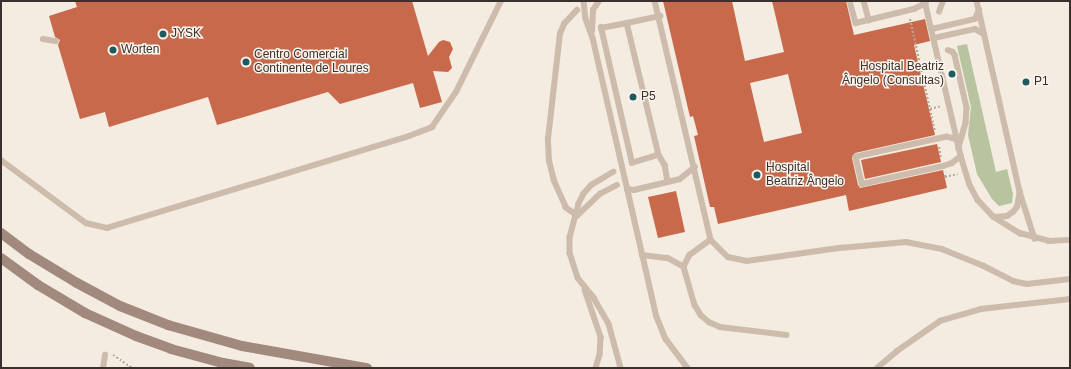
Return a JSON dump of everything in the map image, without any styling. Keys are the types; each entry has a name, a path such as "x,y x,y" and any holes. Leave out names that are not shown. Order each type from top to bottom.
{"main road":[{"path":"1,233 29,254 77,284 120,306 168,325 242,346 368,368"},
{"path":"1,258 38,285 78,309 136,336 171,349 222,363 250,368"}],"lane":[{"path":"1,160 86,223 107,228 409,136 432,127 456,92 501,1"},
{"path":"584,1 586,18 593,38 657,317 666,339 688,368"},
{"path":"593,38 592,16 593,10 599,1"},
{"path":"655,1 660,16 711,240 728,257 747,261 840,248 906,242 942,249 984,266 1013,281 1027,284 1070,279"},
{"path":"850,1 856,23 914,9 926,2 961,156 970,185 978,200 994,217 1020,233 1035,239 1049,241 1070,240"},
{"path":"864,1 869,20"},
{"path":"939,12 943,1"},
{"path":"977,1 1020,192 1035,239"},
{"path":"577,10 564,24 560,34 548,140 549,161 554,181 566,208 577,216"},
{"path":"932,29 975,18 979,10"},
{"path":"659,155 632,163 601,28 660,16"},
{"path":"627,23 659,155 665,165 668,182"},
{"path":"934,38 975,29 984,34"},
{"path":"43,39 56,41"},
{"path":"948,50 953,52 955,55 967,108 966,123 959,148"},
{"path":"958,140 947,137 856,157 862,184 943,166 952,163 961,156"},
{"path":"627,189 634,190 668,182 685,176 695,167"},
{"path":"596,368 600,354 601,337 584,288 574,270 570,253 570,237 584,194 592,185 614,172"},
{"path":"577,216 600,194 617,185"},
{"path":"994,217 1007,216 1013,212 1017,207 1020,192"},
{"path":"711,240 690,255 684,267 695,305 701,314 709,322 720,327 737,331 787,335"},
{"path":"642,255 668,258 684,267"},
{"path":"584,288 594,298 609,324 621,368"},
{"path":"877,368 897,351 940,321 981,309 1070,299"},
{"path":"103,368 105,355"}],"path":[{"path":"909,17 936,133"},
{"path":"910,20 917,19"},
{"path":"930,109 944,106"},
{"path":"938,144 942,160"},
{"path":"944,171 946,177 959,173"},
{"path":"105,355 110,353 132,368"}],"green space":[{"path":"967,44 996,172 1007,169 1013,194 1012,203 999,206 992,199 977,174 968,135 971,107 957,46"}],"building":[{"name":"Centro Comercial Continente de Loures","path":"75,1 412,1 428,56 439,42 443,40 450,42 453,49 449,57 452,68 448,72 433,71 442,102 420,108 413,83 340,104 328,92 217,125 208,97 109,127 105,112 80,119 58,45 60,40 55,37 49,16 77,7"},
{"path":"663,1 732,1 745,61 784,52 772,1 846,1 854,35 925,19 930,41 914,45 935,135 855,153 852,158 860,188 943,170 947,188 849,211 846,195 718,224 714,207 710,207 694,136 698,135 693,116 690,117","holes":["788,74 802,133 764,142 750,83"]},
{"path":"937,144 941,162 865,179 861,160"},
{"path":"676,191 685,232 658,238 648,197"}],"place":[{"name":"JYSK","path":"163,34"},
{"name":"Worten","path":"113,50"},
{"name":"Centro Comercial Continente de Loures","path":"246,62"},
{"name":"Hospital Beatriz Ângelo (Consultas)","path":"952,74"},
{"name":"P1","path":"1026,82"},
{"name":"P5","path":"633,97"},
{"name":"Hospital Beatriz Ângelo","path":"757,175"}]}
